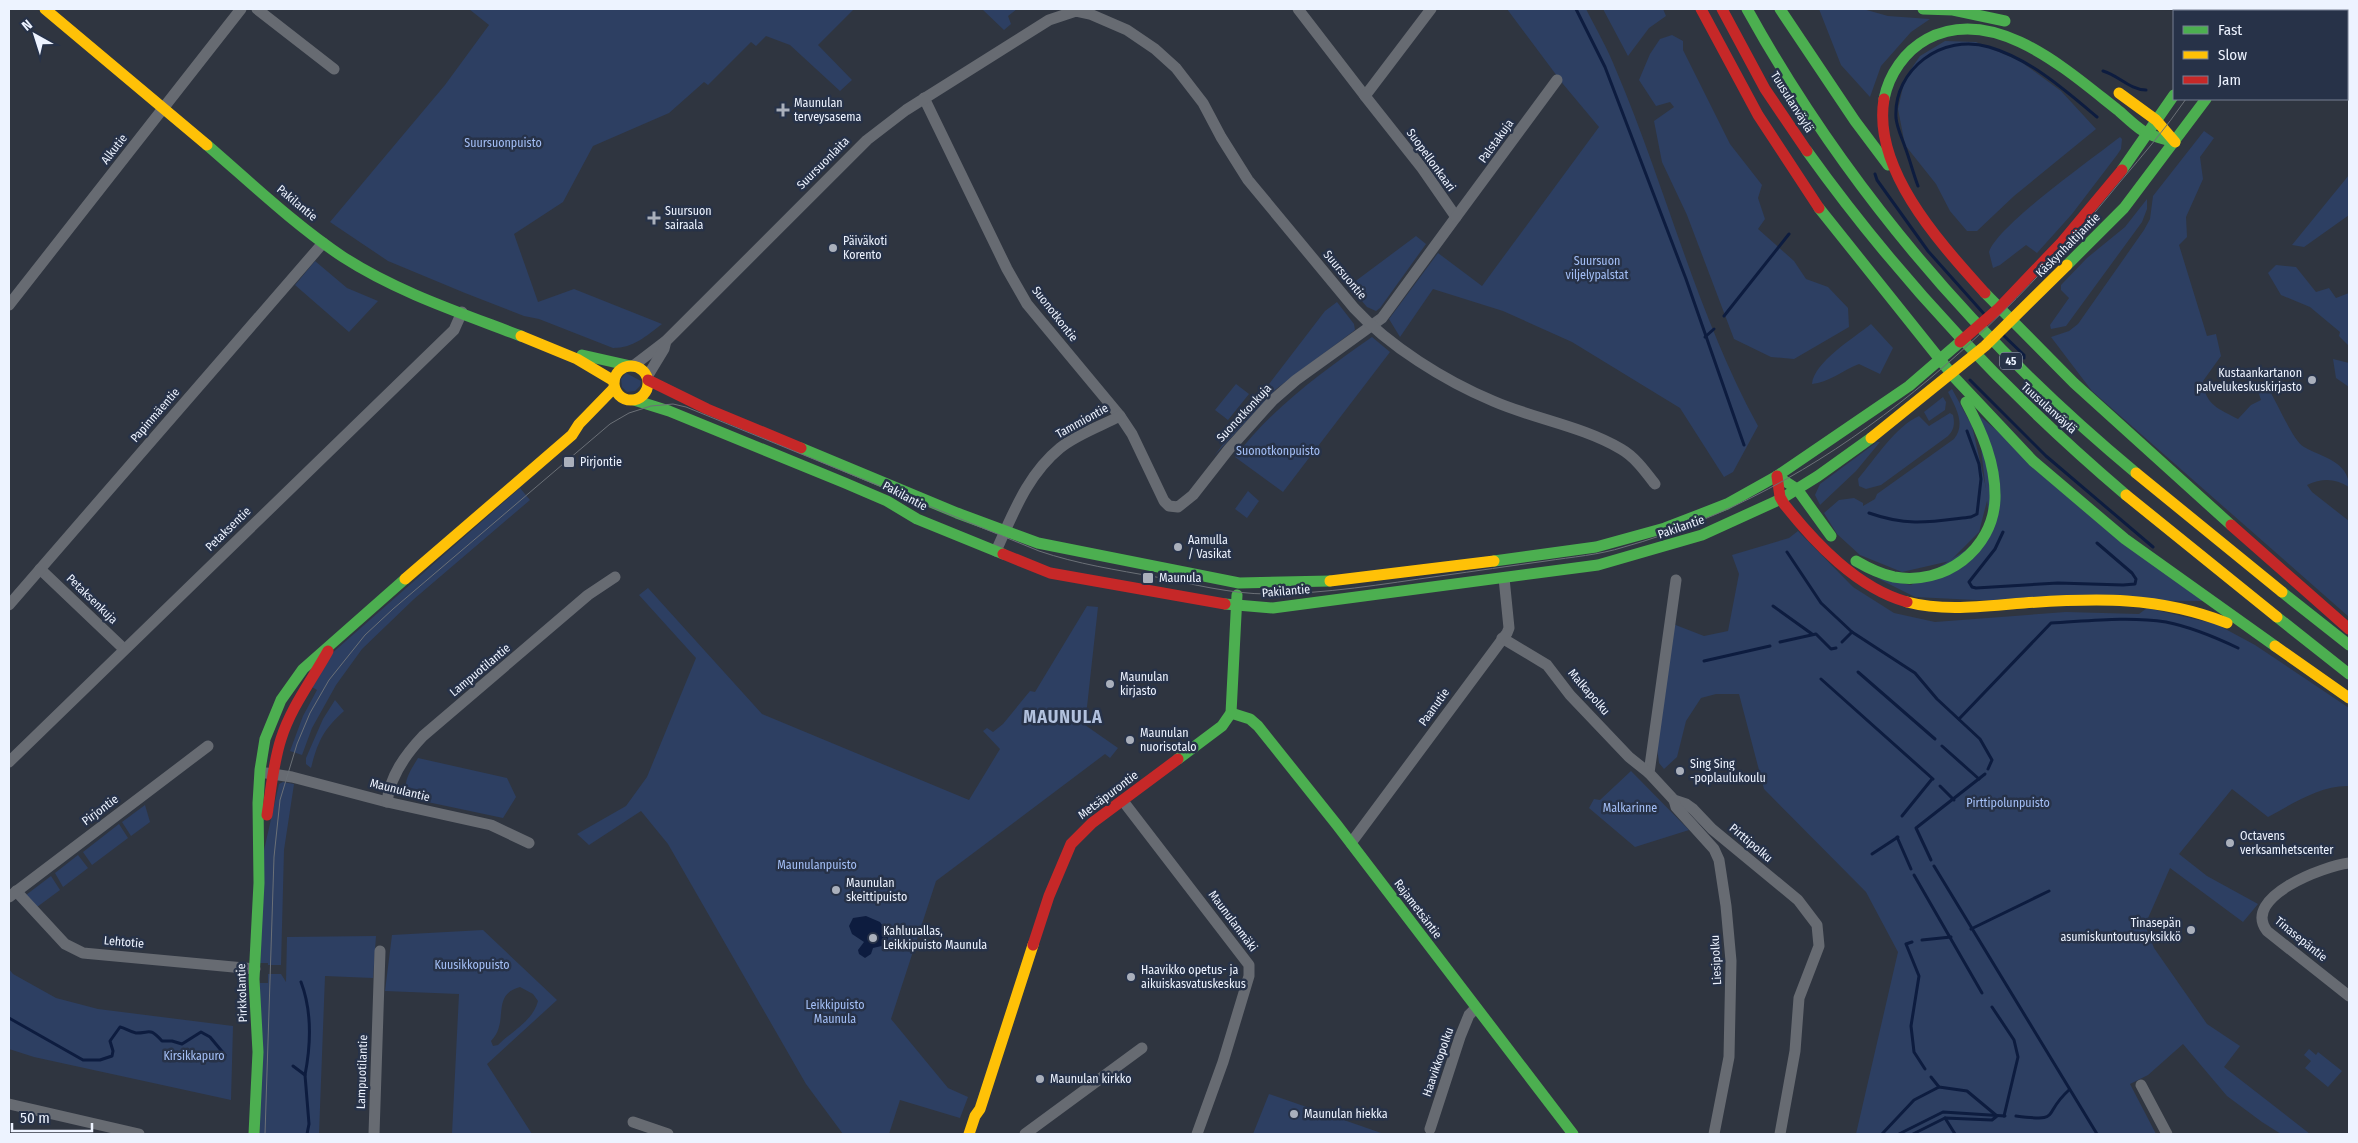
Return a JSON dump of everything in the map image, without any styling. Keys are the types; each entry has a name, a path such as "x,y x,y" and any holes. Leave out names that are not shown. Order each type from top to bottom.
{"main road":[{"name":"Pakilantie","path":"45,9 323,243 362,269 462,312 570,354 632,366"},
{"path":"1701,9 1732,72 1786,160 1825,217 1947,370 2009,439 2080,504 2171,573 2349,698"},
{"name":"Tuusulanväylä","path":"1722,9 1780,112 1831,185 1941,320 2002,383 2112,484 2349,674"},
{"name":"Tuusulanväylä","path":"1747,9 1799,97 1848,170 1900,238 1956,304 2018,368 2124,464 2349,645"},
{"path":"1780,9 1855,121 1905,187 1931,228 1978,286 2031,343 2083,392 2349,630"},
{"path":"1924,9 1953,10 1981,15 2018,27"},
{"path":"1905,187 1885,140 1882,106 1885,90 1894,70 1910,50 1922,41 1948,30 1977,29 1997,32 2026,46 2064,70 2146,134 2175,142"},
{"path":"2110,87 2156,120 2175,142"},
{"name":"Käskynhaltijantie","path":"1918,379 1973,333 2022,285 2094,205 2119,174 2173,96"},
{"name":"Käskynhaltijantie","path":"1930,393 1985,346 2035,298 2083,246 2117,215 2175,142 2205,100"},
{"name":"Pakilantie","path":"570,354 614,384"},
{"path":"261,773 266,738 277,708 301,670 318,653 331,644 572,435 645,393 647,378 642,370 632,366 620,369 614,384 579,424 572,435"},
{"path":"1777,476 1797,489 1842,548 1857,562 1879,574 1903,579 1943,574 1969,556 1989,527 1994,498 1994,476 1988,453 1972,411 1947,370"},
{"name":"Pakilantie","path":"647,378 667,391 706,408 1005,531 1058,548 1239,583 1344,581 1596,547 1641,535 1728,504 1777,476 1878,409 1918,379"},
{"path":"614,384 618,395 630,400"},
{"name":"Pakilantie","path":"630,400 668,411 863,490 888,501 917,519 996,552 1064,576 1236,605 1283,607 1598,565 1646,553 1702,535 1781,499 1893,422 1930,393"},
{"path":"1777,476 1781,499 1831,555 1874,588 1909,602 1956,607 2095,599 2138,600 2172,604 2209,614 2289,655"},
{"path":"1231,713 1236,605 1239,583"},
{"path":"274,774 278,748 284,729 299,698 331,644"},
{"name":"Metsäpurontie","path":"974,1134 982,1118 980,1109 1007,1020 1065,854 1086,828 1222,726 1231,713"},
{"name":"Rajametsäntie","path":"1231,713 1254,722 1351,843 1573,1134"},
{"name":"Pirkkolantie","path":"254,1134 258,1041 255,969 259,851 257,833 261,773"},
{"name":"Pirkkolantie","path":"259,851 266,826 274,774"}],"street":[{"name":"Alkutie","path":"9,305 241,9"},
{"path":"257,9 334,69"},
{"name":"Suopellonkaari","path":"1298,9 1422,168 1456,217"},
{"path":"1366,96 1431,9"},
{"name":"Suursuonlaita","path":"632,366 667,340 846,158 888,122 1049,20 1076,10"},
{"name":"Suursuontie","path":"1076,10 1127,30 1155,49 1176,68 1203,103 1221,137 1248,180 1350,303 1372,326 1407,352 1469,390 1537,418 1597,437 1621,449 1636,460 1655,484"},
{"name":"Palstakuja","path":"1456,217 1557,80"},
{"name":"Suonotkontie","path":"924,98 1007,269 1025,299 1120,416 1132,434 1164,502 1169,506"},
{"path":"1372,326 1382,318 1456,217"},
{"name":"Papinmäentie","path":"9,605 323,243"},
{"name":"Petaksentie","path":"9,762 454,330 462,312"},
{"name":"Suonotkonkuja","path":"1169,506 1178,507 1183,505 1251,423 1284,389 1372,326"},
{"name":"Suursuonlaita","path":"647,378 664,349 667,340"},
{"name":"Tammiontie","path":"996,552 1022,492 1055,452 1073,440 1120,416"},
{"name":"Petaksenkuja","path":"40,569 124,649"},
{"name":"Lampuotilantie","path":"387,802 389,788 399,767 410,750 423,736 588,595 615,577"},
{"name":"Paanutie","path":"1351,843 1509,628 1504,578"},
{"path":"1649,773 1676,580"},
{"name":"Malkapolku","path":"1502,638 1547,665 1570,695 1629,757 1649,773"},
{"name":"Pirjontie","path":"12,894 208,746"},
{"name":"Maunulantie","path":"261,773 313,782 387,802 492,825 529,843"},
{"name":"Pirttipolku","path":"1649,773 1674,800 1686,804 1693,809 1712,829 1798,900 1817,925 1819,946 1799,998 1795,1051 1780,1134"},
{"name":"Liesipolku","path":"1674,800 1676,807 1714,849 1719,860 1726,906 1731,961 1730,1057 1714,1134"},
{"name":"Maunulanmäki","path":"1123,801 1249,965 1249,976 1223,1062 1197,1134"},
{"name":"Tinasepäntie","path":"2349,863 2318,870 2295,882 2266,905 2262,910 2261,920 2268,931 2349,996"},
{"name":"Lehtotie","path":"12,894 65,944 82,953 255,969"},
{"name":"Lampuotilantie","path":"374,1134 380,952"},
{"name":"Haavikkopolku","path":"1430,1128 1460,1037 1469,1015 1476,1008"},
{"path":"1025,1134 1142,1048"},
{"path":"2141,1085 2167,1134"},
{"path":"9,1104 139,1134"},
{"path":"633,1122 668,1134"}],"green space":[{"name":"Suursuonpuisto","path":"469,9 854,9 818,45 852,80 840,91 790,45 766,36 756,46 751,42 708,85 704,82 669,113 593,146 563,202 514,234 538,302 574,289 662,324 634,344 613,348 539,319 524,316 388,261 330,222 445,85 489,25"},
{"path":"982,9 1017,9 1008,16 1011,24 1004,30"},
{"name":"Suursuon viljelypalstat","path":"1507,9 1586,9 1609,54 1651,159 1717,340 1736,384 1758,426 1733,472 1724,477 1680,408 1572,342 1503,311 1433,289 1400,337 1389,319 1438,253 1482,286 1599,127 1563,84"},
{"path":"1603,9 1663,9 1666,16 1649,28 1628,56"},
{"path":"1819,9 1863,9 1888,16 1930,19 1911,32 1881,66 1870,97 1841,65"},
{"path":"2290,9 2349,9 2349,70 2348,10"},
{"path":"1672,35 1683,41 1683,50 1730,144 1762,185 1758,198 1765,219 1758,229 1794,261 1806,279 1828,287 1848,308 1849,327 1794,359 1771,357 1734,339 1687,215 1662,162 1654,121 1674,107 1670,102 1656,106 1639,80 1650,54 1660,39"},
{"path":"1945,41 1976,42 2020,61 2061,91 2096,129 2014,196 1977,231 1967,231 1950,211 1936,184 1905,145 1898,109 1905,78 1920,56"},
{"path":"2204,131 2214,138 2200,157 2203,179 2186,217 2187,237 2179,245 2207,336 2216,334 2221,356 2203,381 2204,389 2214,405 2238,419 2251,405 2261,400 2256,385 2266,385 2299,443 2333,461 2344,471 2348,478 2349,487 2339,482 2328,480 2307,485 2312,492 2349,521 2349,617 2092,391 2051,337 2069,331 2078,324 2144,230 2150,219 2153,196"},
{"path":"2120,137 2122,139 2121,149 2117,155 2072,214 2037,253 2026,245 2000,265 1993,268 1989,252 1996,240 2009,226 2047,193"},
{"path":"2349,175 2349,215 2304,247 2292,245"},
{"path":"2147,199 2147,209 2142,222 2066,326 2051,329 2050,325 2069,298 2061,290 2061,285 2087,258 2125,227"},
{"path":"1416,236 1426,244 1380,308 1376,311 1367,307 1349,286"},
{"path":"315,261 347,288 378,301 349,332 295,285"},
{"path":"2276,265 2296,267 2316,292 2329,288 2336,298 2349,293 2349,346 2339,336 2340,332 2310,307 2281,295 2268,273"},
{"name":"Suonotkonpuisto","path":"1337,302 1354,324 1355,330 1276,389 1214,456 1325,311"},
{"path":"1871,324 1893,348 1880,374 1859,364 1830,379 1812,384 1814,376 1827,359"},
{"name":"Suonotkonpuisto","path":"1372,337 1390,352 1283,492 1235,457 1249,439 1281,407 1316,377"},
{"path":"2333,359 2349,363 2349,387 2336,378"},
{"path":"626,373 641,381 640,386 635,391 627,392 622,387 621,379"},
{"path":"1236,384 1249,394 1228,420 1215,410"},
{"path":"1952,389 1972,426 1988,497 1979,532 1950,561 1902,572 1860,555 1837,534 1824,513 1839,500 1854,498 1863,503 1863,506 1954,439 1958,433 1959,422 1957,410 1948,392"},
{"path":"1943,397 1946,402 1945,410 1929,421 1924,412"},
{"path":"1950,413 1953,415 1954,424 1948,436 1881,485 1866,489 1859,486 1858,479 1902,427 1919,416 1929,426"},
{"path":"1977,414 2205,601 1976,600 1915,597 1877,578 1911,585 1991,534"},
{"path":"1877,442 1880,442 1856,471 1820,505 1815,495 1820,484"},
{"path":"520,488 530,500 414,599 362,649 336,685 312,728 302,755 290,751 303,716 317,690 312,687 330,655"},
{"path":"1248,491 1259,501 1247,518 1235,509"},
{"name":"Pirttipolunpuisto","path":"1798,531 1853,587 1894,613 1935,622 2066,612 2139,614 2147,608 2216,624 2255,645 2349,708 2349,786 2317,792 2268,817 2232,789 2179,854 2207,876 2258,904 2243,922 2170,868 2145,925 2154,948 2207,1024 2240,1046 2224,1067 2310,1134 2281,1134 2262,1122 2227,1096 2183,1044 2148,1075 2130,1084 2156,1134 1856,1134 1898,952 1866,892 1764,789 1739,694 1716,694 1701,698 1686,721 1677,757 1664,769 1659,763 1657,748 1673,624 1704,636 1728,631 1739,574 1732,555 1789,538"},
{"name":"Maunulanpuisto","path":"648,588 762,714 969,800 1000,749 983,731 987,728 993,732 1003,724 1030,691 1035,692 1087,606 1098,607 1085,725 1118,748 1110,758 1105,754 936,881 891,1019 948,1088 968,1097 960,1118 900,1100 889,1134 843,1134 806,1084 668,844 641,811 589,845 577,834 626,806 647,777 696,658 639,595"},
{"path":"335,700 344,711 322,736 311,768 306,764 306,758 323,719"},
{"path":"418,758 507,778 516,797 503,818 418,800 406,791 406,782"},
{"name":"Malkarinne","path":"1631,771 1689,830 1635,847 1589,808 1594,799 1600,800"},
{"path":"283,782 294,784 284,850 281,965 268,965 268,963 260,963 264,850 279,784"},
{"path":"145,805 150,822 131,836 122,822"},
{"path":"119,824 128,838 92,865 83,852"},
{"path":"78,855 88,868 63,887 55,873"},
{"path":"51,876 60,890 37,907 26,895"},
{"name":"Kuusikkopuisto","path":"483,930 557,1000 487,1064 532,1134 452,1134 459,994 385,991 392,935","holes":["520,987 533,994 538,1001 532,1014 498,1045 493,1046 491,1041 499,1026 505,996"]},
{"path":"376,936 373,978 325,976 319,1134 260,1134 260,983 268,983 268,974 281,974 286,982 287,937"},
{"name":"Kirsikkapuro","path":"9,969 13,974 56,998 98,1009 233,1026 231,1100 34,1057 9,1049"},
{"path":"2309,1049 2316,1055 2318,1052 2342,1071 2328,1087 2305,1068 2311,1061 2304,1055"},
{"name":"Maunulan hiekka","path":"1269,1094 1384,1134 1253,1134"}],"shaded area":[{"name":"Kahluuallas, Leikkipuisto Maunula","path":"866,916 880,922 889,935 886,945 873,948 871,954 865,958 859,954 858,950 864,942 852,934 849,926 853,918"}],"waterway":[{"path":"1576,9 1605,67 1686,279 1744,445"},
{"path":"1918,186 1897,125 1897,100 1903,84 1912,70 1924,59 1939,50 1955,45 1972,44 2004,52 2046,76 2097,117"},
{"path":"2103,71 2135,88 2146,90"},
{"path":"1875,174 1877,180 1928,251 1985,315"},
{"path":"1724,316 1789,234"},
{"path":"1705,337 1714,329"},
{"path":"2002,334 2024,355 2024,358"},
{"path":"1970,380 2046,456 2153,547"},
{"path":"1869,513 1908,522 1971,517 1977,514 1981,479 1979,464 1967,431"},
{"path":"2003,532 1995,549 1969,582 1972,587 2058,583 2135,584 2136,579 2132,573 2097,543"},
{"path":"1787,552 1821,603 1852,632 1915,673 1937,699 1980,739 1992,760 1988,769"},
{"path":"1773,606 1812,634"},
{"path":"1959,719 2051,623 2123,619 2152,620 2185,627 2238,648"},
{"path":"1842,642 1852,632"},
{"path":"1780,642 1816,634 1831,649 1836,648"},
{"path":"1704,661 1770,646"},
{"path":"1858,672 1935,739"},
{"path":"1821,679 1933,779"},
{"path":"1942,746 1979,779"},
{"path":"1931,860 1916,828 1985,774"},
{"path":"1902,816 1932,779"},
{"path":"1940,786 1954,800"},
{"path":"1897,837 1911,869"},
{"path":"1872,854 1898,837"},
{"path":"1934,866 2097,1134"},
{"path":"1914,875 1982,993"},
{"path":"1971,929 2049,891"},
{"path":"1922,940 1951,937"},
{"path":"1912,942 1906,944 1919,976 1911,1026 1914,1052 1925,1069"},
{"path":"301,982 309,1016 305,1075"},
{"path":"1992,1007 2014,1040 2018,1057 2004,1116"},
{"path":"9,1018 83,1060 100,1060 112,1056 113,1051 110,1041 120,1027 136,1033 152,1032 162,1041 182,1044 201,1032 210,1037 225,1055"},
{"path":"293,1066 305,1075 309,1124 307,1134"},
{"path":"1913,1134 1945,1118 1992,1120 1997,1116 1967,1091 1939,1087 1931,1077"},
{"path":"1882,1134 1914,1100 1939,1087"},
{"path":"2016,1116 2046,1117 2050,1115 2069,1090"},
{"path":"1899,1134 1943,1112 2005,1116"},
{"path":"1945,1118 1955,1134"}],"tram line":[{"path":"265,1134 274,857 280,800 297,744 310,713 329,680 365,635 610,424 629,413 651,406 673,404 686,407 1039,551 1097,566 1254,594 1290,594 1333,590 1605,552 1698,522 1768,489 1835,449 1899,404 1959,353 2016,299 2070,241 2154,141 2185,100"}],"traffic: fast":[{"path":"1747,9 1786,75 1828,139 1872,201 1919,259 1969,316 2022,370 2078,423 2136,473"},
{"path":"1780,9 1855,121 1888,165"},
{"path":"1923,9 1953,10 2005,21"},
{"path":"1884,99 1886,90 1899,64 1919,44 1927,39 1953,30 1979,30 2004,36 2030,47 2077,78 2143,131 2175,142"},
{"path":"2122,170 2173,96"},
{"path":"2067,265 2124,208 2205,100"},
{"path":"207,145 290,218 325,245 364,270 407,291 521,336"},
{"path":"1807,151 1879,245 1956,333 2038,416 2126,495"},
{"path":"1819,208 1954,377 2033,461 2125,539 2275,646"},
{"path":"1985,293 2074,383 2231,525"},
{"path":"1494,561 1596,547 1665,528 1727,504 1777,476 1909,386 1960,342"},
{"path":"582,355 631,366"},
{"path":"634,400 669,411 845,483 887,501 917,519 1003,554"},
{"path":"1856,561 1894,577 1913,578 1931,576 1947,570 1962,560 1975,548 1985,534 1992,517 1995,486 1987,449 1966,402"},
{"path":"1225,604 1273,608 1598,565 1702,535 1781,499 1818,476 1871,438"},
{"path":"801,448 957,513 1038,543 1239,583 1330,581"},
{"path":"1777,476 1797,489 1831,536"},
{"path":"254,1134 258,1052 254,979 259,883 258,803 260,770 265,739 281,700 303,669 405,579"},
{"path":"2282,592 2349,645"},
{"path":"1178,759 1222,726 1231,713 1237,595"},
{"path":"2277,617 2349,674"},
{"path":"1231,713 1250,719 1258,726 1337,825 1573,1134"}],"traffic: slow":[{"path":"45,9 207,145"},
{"path":"2119,93 2156,120 2175,142"},
{"path":"1871,438 1985,346 2067,265"},
{"path":"521,336 577,359 614,381"},
{"path":"631,366 638,367 643,371 647,376 648,383 647,390 643,395 638,399 631,400 624,399 619,395 615,390 614,383 615,376 619,371 624,367 631,366"},
{"path":"405,579 572,435 579,424 614,388"},
{"path":"2136,473 2282,592"},
{"path":"2126,495 2277,617"},
{"path":"1330,581 1494,561"},
{"path":"1907,602 1950,608 2077,600 2127,601 2177,608 2227,623"},
{"path":"2275,646 2349,698"},
{"path":"969,1134 975,1116 980,1109 1033,945"}],"traffic: jam":[{"path":"1701,9 1758,115 1819,208"},
{"path":"1722,9 1765,89 1807,151"},
{"path":"1884,99 1883,126 1889,152 1899,179 1913,204 1931,229 1985,293"},
{"path":"1960,342 1998,309 2062,242 2122,170"},
{"path":"648,380 707,409 801,448"},
{"path":"1777,476 1780,497 1784,504 1823,548 1854,575 1871,586 1907,602"},
{"path":"2231,525 2349,629"},
{"path":"1003,554 1050,573 1225,604"},
{"path":"267,815 276,758 285,727 328,651"},
{"path":"1033,945 1049,896 1071,844 1092,823 1178,759"}],"place":[{"name":"Maunulan terveysasema","path":"783,110"},
{"name":"Suursuon sairaala","path":"654,218"},
{"name":"Päiväkoti Korento","path":"833,248"},
{"name":"Kustaankartanon palvelukeskuskirjasto","path":"2312,380"},
{"name":"Pirjontie","path":"569,462"},
{"name":"Aamulla / Vasikat","path":"1178,547"},
{"name":"Maunula","path":"1148,578"},
{"name":"Maunulan kirjasto","path":"1110,684"},
{"name":"Maunulan nuorisotalo","path":"1130,740"},
{"name":"Sing Sing -poplaulukoulu","path":"1680,771"},
{"name":"Octavens verksamhetscenter","path":"2230,843"},
{"name":"Maunulan skeittipuisto","path":"836,890"},
{"name":"Tinasepän asumiskuntoutusyksikkö","path":"2191,930"},
{"name":"Kahluuallas, Leikkipuisto Maunula","path":"873,938"},
{"name":"Haavikko opetus- ja aikuiskasvatuskeskus","path":"1131,977"},
{"name":"Maunulan kirkko","path":"1040,1079"},
{"name":"Maunulan hiekka","path":"1294,1114"}],"district":[{"name":"MAUNULA","path":"1063,717"}],"park label":[{"name":"Leikkipuisto Maunula","path":"835,1012"}]}
